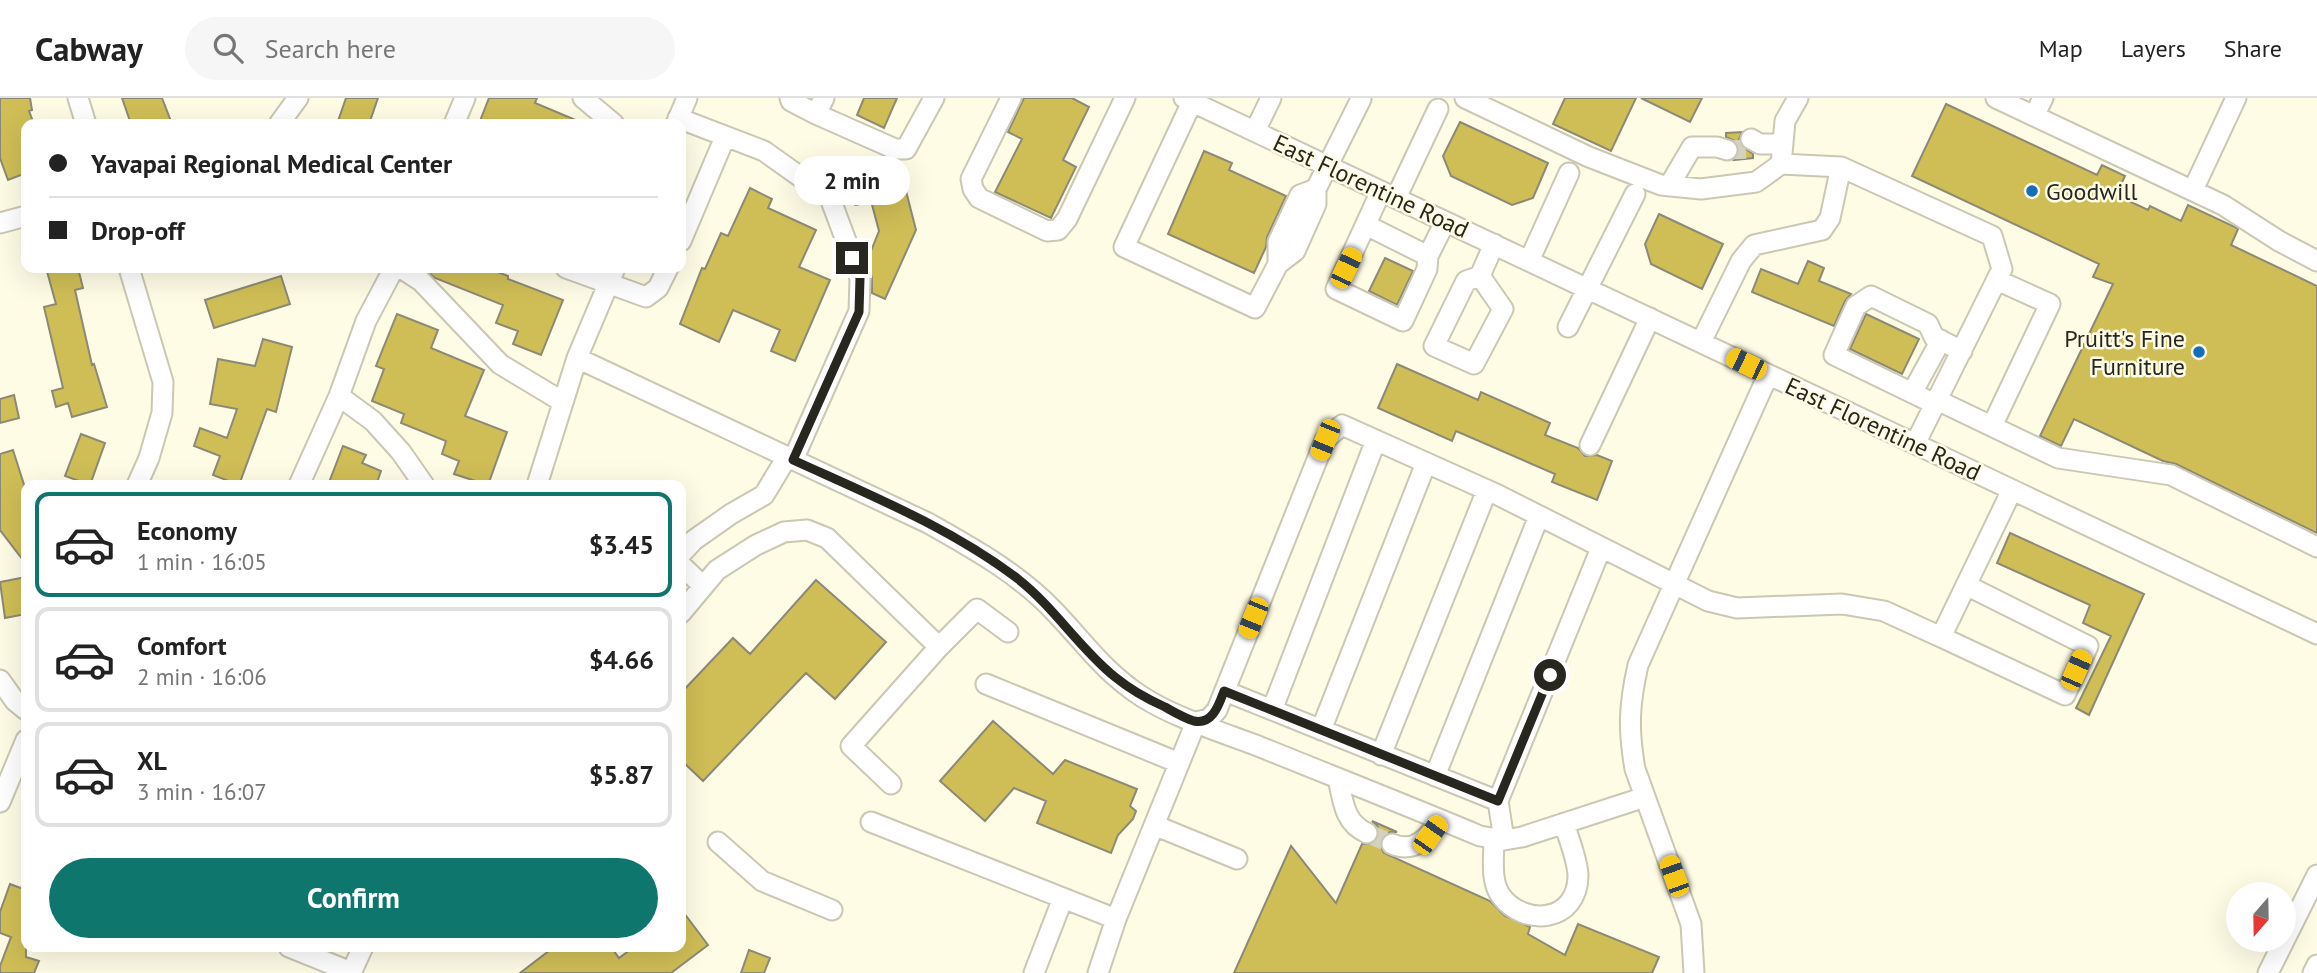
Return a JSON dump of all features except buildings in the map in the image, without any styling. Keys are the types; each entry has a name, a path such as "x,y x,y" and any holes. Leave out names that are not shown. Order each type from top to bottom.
{"street":[{"path":"78,98 84,119"},
{"path":"283,119 298,98"},
{"path":"456,119 465,98"},
{"path":"583,98 608,119"},
{"path":"678,119 687,98"},
{"path":"790,98 791,101 820,106 895,149 906,149 934,98"},
{"path":"1011,98 971,178 973,189 979,198 1047,231 1058,230 1068,219 1125,98"},
{"path":"1255,131 1271,98"},
{"path":"1465,98 1589,157 1661,185 1701,189 1756,183 1781,164 1840,167 1992,236 2003,269 1915,444"},
{"path":"1781,164 1785,121 1798,98"},
{"path":"1996,98 2038,107 2193,190 2317,261"},
{"path":"2193,190 2236,98"},
{"path":"1188,100 1124,247 1255,309 1278,264 1278,242 1300,195 1316,189 1361,99"},
{"name":"East Florentine Road","path":"1188,100 2317,634"},
{"path":"1438,109 1389,195 1366,225 1335,289 1403,321 1427,270 1428,256 1446,222"},
{"path":"686,124 764,151 830,198 860,278 859,312 790,459 764,495 722,520 686,549"},
{"path":"686,230 725,136"},
{"path":"1755,144 1783,144"},
{"path":"1669,186 1692,147 1723,146"},
{"path":"1701,342 1741,261 1754,245 1822,230 1829,218 1840,167"},
{"path":"1529,261 1569,173"},
{"path":"1568,327 1635,194"},
{"path":"0,223 21,217"},
{"path":"1366,225 1428,256"},
{"path":"1480,276 1493,244"},
{"path":"130,273 163,382 162,413 149,458 139,480"},
{"path":"301,480 339,396 366,321 391,273"},
{"path":"409,273 421,281 500,364 563,402"},
{"path":"595,273 612,276 646,298 658,288 666,273"},
{"path":"539,480 577,358 612,276"},
{"path":"1992,426 2050,304 1997,280"},
{"path":"1962,351 1934,337 1928,324 1871,296 1856,306 1834,355 2058,458 2171,475 2317,547"},
{"path":"1590,445 1650,318"},
{"path":"1912,393 1941,340"},
{"path":"577,358 928,523 978,551 1020,580 1054,610 1087,650 1114,677 1143,697 1196,722 1480,836 1499,839 1522,837 1645,797"},
{"path":"1694,973 1691,924 1635,769 1629,702 1638,665 1768,375"},
{"path":"339,396 373,421 420,480"},
{"path":"1196,722 1209,719 1217,710 1325,440 1342,425 1488,490 1708,601 1737,608 1842,604 1884,611 2065,695 2088,646 1966,585"},
{"path":"1272,710 1376,440"},
{"path":"1321,730 1426,463"},
{"path":"1381,755 1488,490"},
{"path":"1941,637 2012,490"},
{"path":"1435,776 1539,516"},
{"path":"686,607 718,570 756,545 784,531 807,530 827,538 939,647"},
{"path":"1564,823 1578,876 1574,895 1569,905 1560,912 1550,916 1531,915 1502,897 1494,880 1499,839 1498,801 1601,548"},
{"path":"686,570 703,586"},
{"path":"891,784 851,746 939,647 977,609 1008,632"},
{"path":"0,680 21,706"},
{"path":"986,684 1179,763"},
{"path":"1224,691 1498,801"},
{"path":"1097,973 1116,919 1196,722"},
{"path":"0,802 21,752"},
{"path":"1338,779 1345,810 1355,828 1367,833"},
{"path":"1392,844 1400,848 1415,847 1430,835 1441,820"},
{"path":"871,822 1116,919"},
{"path":"1154,825 1237,859"},
{"path":"718,842 762,881 832,909"},
{"path":"2268,973 2317,875"},
{"path":"1034,973 1063,898"},
{"path":"301,952 351,972 361,952"},
{"path":"2313,973 2317,965"}],"tunnel":[{"path":"1727,150 1752,149"},
{"path":"1367,833 1392,844"}],"place":[{"name":"Goodwill","path":"2032,191"},
{"name":"Pruitt's Fine Furniture","path":"2199,352"}],"route":[{"path":"852,258 860,278 859,312 793,460 928,523 978,551 1020,580 1054,610 1087,650 1114,677 1143,697 1196,722 1209,719 1217,710 1224,691 1498,801 1550,675"}]}
